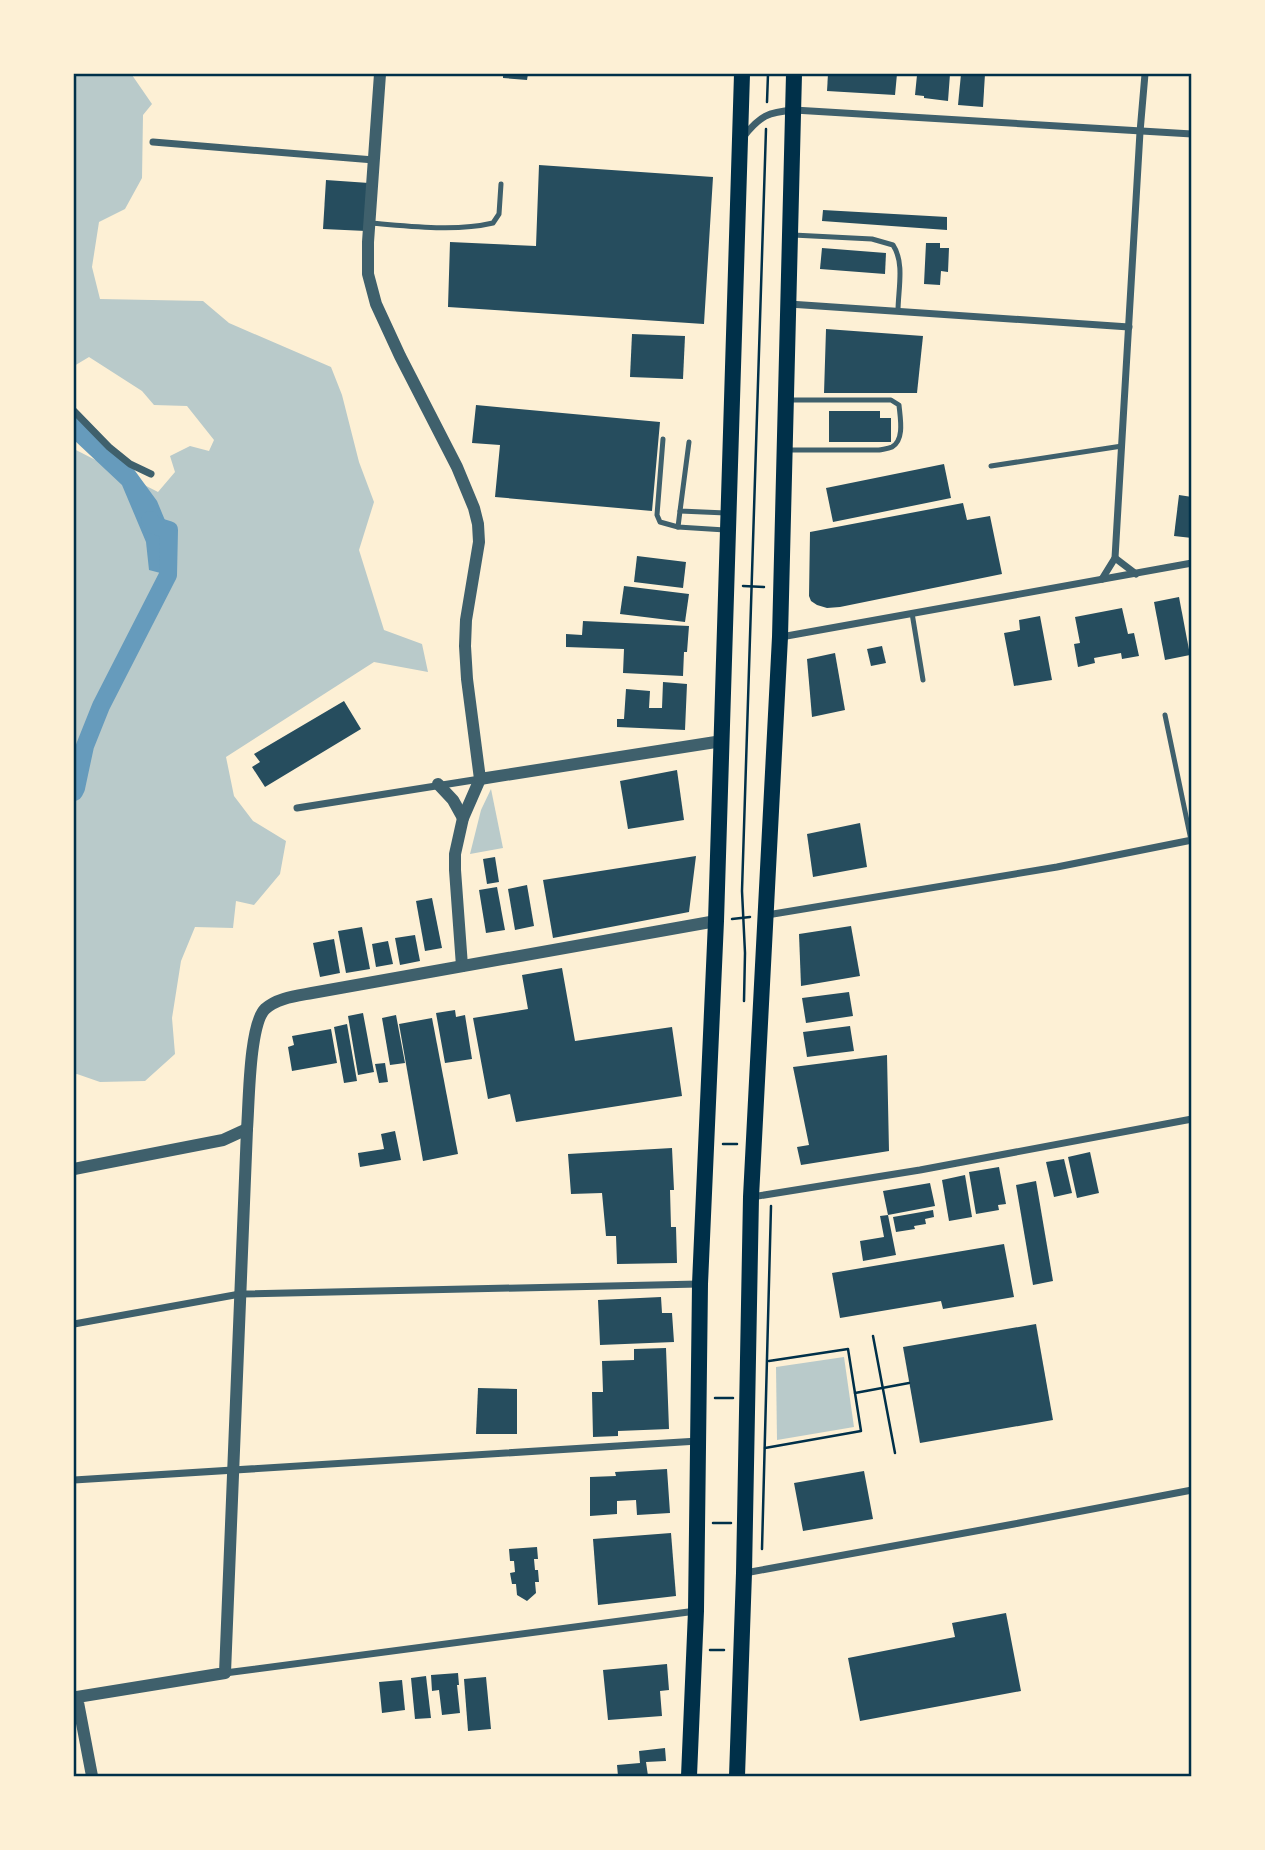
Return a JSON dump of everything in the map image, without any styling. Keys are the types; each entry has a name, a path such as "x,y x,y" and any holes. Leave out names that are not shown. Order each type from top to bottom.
{"highway":[{"path":"689,1776 698,1524 700,1284 716,920 742,74"},
{"path":"737,1776 751,1197 780,637 794,74"}],"street":[{"path":"380,74 369,274 376,304 457,467 478,524 465,646 480,779 463,818 456,854 462,966"},
{"path":"1102,579 1115,558 1145,74"},
{"path":"740,141 766,114 794,110 1192,134"},
{"path":"153,142 374,160"},
{"path":"789,304 1129,327"},
{"path":"74,411 108,447 130,464 151,474"},
{"path":"1115,558 1136,574"},
{"path":"780,637 1192,564"},
{"path":"297,808 722,741"},
{"path":"438,784 453,800 463,818"},
{"path":"767,915 1057,867 1191,840"},
{"path":"225,1673 247,1129 254,1040 262,1013 284,999 716,920"},
{"path":"751,1197 920,1170 1192,1119"},
{"path":"74,1169 223,1140 247,1129"},
{"path":"223,1140 246,1151"},
{"path":"74,1324 240,1294 700,1284"},
{"path":"74,1480 699,1441"},
{"path":"744,1573 1192,1490"},
{"path":"92,1776 75,1697 225,1673 696,1611"}],"lane":[{"path":"370,223 476,227 493,223 499,214 502,184"},
{"path":"791,234 872,239 893,244 900,263 898,311"},
{"path":"785,450 879,450 892,447 900,433 899,405 891,400 787,400"},
{"path":"663,439 657,515 660,522 678,527 729,522"},
{"path":"678,527 689,442"},
{"path":"991,466 1122,446"},
{"path":"680,511 729,522"},
{"path":"912,613 923,680"},
{"path":"1165,715 1191,840"}],"path":[{"path":"744,1008 742,891 768,74"},
{"path":"727,585 781,587"},
{"path":"716,920 767,915"},
{"path":"706,1144 754,1144"},
{"path":"761,1570 771,1194"},
{"path":"873,1336 895,1452"},
{"path":"765,1448 861,1431 848,1349 768,1361"},
{"path":"855,1393 909,1383"},
{"path":"699,1399 747,1398"},
{"path":"698,1524 745,1522"},
{"path":"695,1650 741,1651"}],"shaded area":[{"path":"74,74 132,75 152,104 143,115 142,178 125,209 99,222 92,267 100,299 203,301 229,323 331,367 342,395 359,462 374,502 359,550 384,630 422,644 428,672 374,662 226,757 234,796 253,821 286,841 280,874 254,905 236,901 233,928 195,927 181,961 172,1018 175,1054 145,1081 100,1082 74,1075 74,449 158,492 175,472 170,456 190,446 209,451 214,440 187,406 154,405 142,391 89,357 74,366"},
{"path":"491,789 503,848 470,854 481,810"},
{"path":"844,1357 854,1427 777,1440 776,1367"}],"water":[{"path":"74,412 130,464 157,501 169,530 168,575 149,570 146,542 122,485 74,440"}],"building":[{"path":"503,74 528,74 527,80 503,78"},
{"path":"828,74 897,74 895,95 827,91"},
{"path":"950,74 948,101 915,95 917,75"},
{"path":"961,74 985,74 983,107 958,105"},
{"path":"539,165 713,177 704,324 448,307 450,242 536,246"},
{"path":"326,180 369,183 366,231 323,229"},
{"path":"823,210 947,217 947,230 822,221"},
{"path":"926,243 940,243 940,248 949,248 948,272 941,271 940,285 924,284"},
{"path":"822,248 886,253 885,274 820,269"},
{"path":"826,329 923,336 917,393 824,393"},
{"path":"632,334 685,336 683,379 630,377"},
{"path":"476,405 660,422 652,511 495,497 500,445 472,443"},
{"path":"829,411 880,411 880,418 891,418 891,442 829,442"},
{"path":"944,464 951,498 833,522 826,488"},
{"path":"1179,495 1192,497 1192,538 1174,536"},
{"path":"963,503 967,520 990,516 1002,574 840,607 827,608 811,601 810,532"},
{"path":"637,556 686,562 683,588 634,582"},
{"path":"624,586 689,594 685,622 620,614"},
{"path":"1179,597 1190,655 1165,660 1154,602"},
{"path":"1122,608 1128,634 1134,633 1139,656 1122,659 1121,653 1094,658 1095,663 1078,667 1074,644 1080,643 1075,617"},
{"path":"1040,616 1052,680 1014,686 1004,633 1020,630 1019,620"},
{"path":"583,621 689,626 683,676 623,673 624,649 566,647 566,634 582,635"},
{"path":"882,646 886,663 871,666 867,649"},
{"path":"835,653 845,710 812,717 807,659"},
{"path":"663,682 687,684 685,730 617,727 617,719 624,719 626,689 650,691 649,708 662,708"},
{"path":"344,701 361,729 265,787 252,767 260,762 254,754"},
{"path":"677,770 684,820 628,829 620,781"},
{"path":"860,823 867,867 813,877 807,834"},
{"path":"696,856 689,912 553,938 543,880"},
{"path":"495,857 499,882 487,884 483,859"},
{"path":"527,885 534,926 515,930 508,889"},
{"path":"497,887 505,930 486,933 479,890"},
{"path":"432,898 442,948 425,951 416,901"},
{"path":"851,926 860,976 801,986 799,934"},
{"path":"362,927 370,969 346,973 338,931"},
{"path":"415,935 420,961 400,965 395,938"},
{"path":"334,939 340,973 320,977 313,943"},
{"path":"388,941 393,964 376,967 372,944"},
{"path":"562,968 575,1041 672,1027 682,1096 516,1122 510,1094 488,1099 473,1018 528,1009 522,975"},
{"path":"849,992 853,1016 806,1023 802,998"},
{"path":"455,1010 456,1017 465,1015 472,1059 445,1063 436,1013"},
{"path":"363,1013 374,1072 358,1075 348,1016"},
{"path":"396,1015 405,1063 390,1065 382,1018"},
{"path":"432,1018 458,1154 423,1161 399,1024"},
{"path":"347,1024 357,1081 344,1083 334,1027"},
{"path":"850,1026 854,1051 807,1057 803,1032"},
{"path":"331,1029 337,1063 292,1071 288,1047 294,1045 292,1036"},
{"path":"887,1055 889,1151 801,1165 797,1147 809,1145 793,1067"},
{"path":"385,1063 388,1082 379,1083 375,1064"},
{"path":"395,1131 401,1160 360,1167 358,1153 384,1149 381,1134"},
{"path":"672,1148 674,1190 670,1190 671,1227 676,1227 677,1263 617,1264 616,1236 606,1236 602,1193 571,1194 568,1154"},
{"path":"1090,1152 1099,1193 1077,1198 1068,1157"},
{"path":"1064,1159 1072,1193 1054,1197 1046,1162"},
{"path":"999,1167 1006,1204 998,1205 999,1210 976,1214 969,1172"},
{"path":"965,1175 972,1217 949,1221 942,1180"},
{"path":"1036,1181 1053,1281 1033,1285 1016,1185"},
{"path":"930,1183 935,1206 888,1215 883,1191"},
{"path":"933,1210 934,1217 925,1219 926,1224 896,1232 893,1217"},
{"path":"888,1215 896,1255 863,1261 860,1241 884,1237 880,1216"},
{"path":"1004,1244 1014,1297 943,1309 941,1301 840,1318 832,1273"},
{"path":"661,1297 662,1313 672,1313 674,1342 600,1345 598,1300"},
{"path":"1036,1324 1053,1420 920,1443 903,1347"},
{"path":"666,1348 669,1429 618,1431 618,1436 593,1437 592,1392 603,1392 602,1361 634,1360 634,1349"},
{"path":"478,1388 517,1389 517,1434 476,1434"},
{"path":"667,1469 670,1513 637,1515 636,1500 617,1501 617,1514 590,1516 590,1477 616,1476 615,1472"},
{"path":"864,1471 873,1519 803,1531 794,1483"},
{"path":"671,1533 676,1596 598,1605 593,1539"},
{"path":"537,1547 538,1559 534,1559 539,1582 535,1582 536,1593 527,1601 517,1595 516,1584 512,1584 510,1573 515,1572 509,1549"},
{"path":"1006,1613 1021,1691 860,1721 848,1658 955,1637 952,1623"},
{"path":"667,1664 669,1690 660,1691 662,1716 608,1720 603,1670"},
{"path":"458,1673 460,1713 442,1715 439,1690 432,1691 431,1675"},
{"path":"426,1676 431,1718 415,1719 411,1678"},
{"path":"486,1677 491,1729 468,1731 464,1679"},
{"path":"402,1680 405,1710 382,1713 379,1682"},
{"path":"665,1748 666,1761 646,1762 648,1776 618,1776 617,1765 640,1763 639,1751"}],"waterway":[{"path":"74,792 85,746 101,706 168,575 169,530 153,525 150,520"}]}
